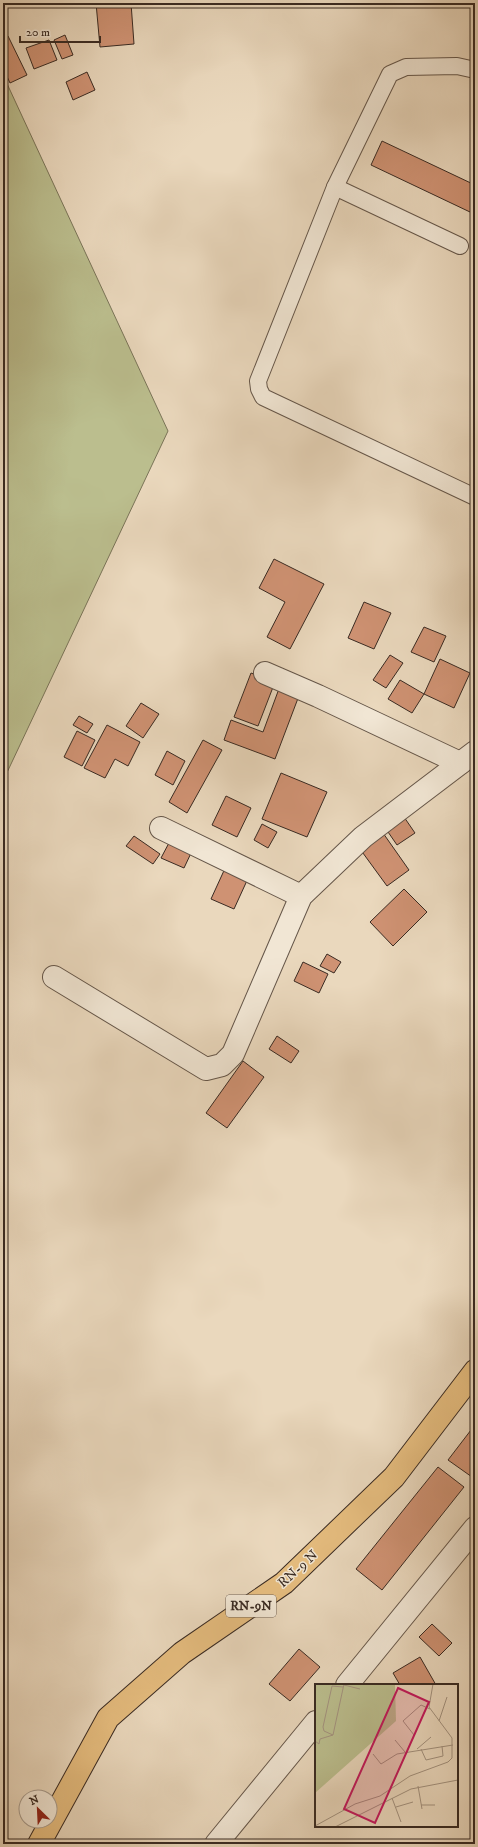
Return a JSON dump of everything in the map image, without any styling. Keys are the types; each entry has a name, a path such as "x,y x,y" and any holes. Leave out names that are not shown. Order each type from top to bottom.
{"main road":[{"name":"RN-9 N","path":"39,1844 108,1718 182,1653 284,1583 394,1477 475,1371"}],"street":[{"path":"265,673 468,757"},
{"path":"54,977 206,1069 222,1064 233,1054 301,896 363,837 468,757"},
{"path":"161,828 301,896"},
{"path":"348,1684 475,1528"},
{"path":"216,1844 315,1723"}],"lane":[{"path":"475,70 458,66 406,67 390,74 335,187 258,381 259,389 263,397 475,497"},
{"path":"335,187 460,246"}],"green space":[{"path":"3,75 168,431 3,781"}],"building":[{"path":"96,3 131,3 134,44 100,47"},
{"path":"65,35 73,55 62,59 54,40"},
{"path":"8,36 27,75 10,83 3,68 3,38"},
{"path":"49,40 57,60 34,69 26,48"},
{"path":"87,72 95,90 73,100 66,82"},
{"path":"382,141 475,185 475,201 470,212 371,165"},
{"path":"475,289 475,299 471,297"},
{"path":"274,559 324,584 290,649 267,637 285,602 259,588"},
{"path":"364,602 391,613 374,649 348,638"},
{"path":"424,627 446,636 434,662 411,652"},
{"path":"390,655 403,663 386,688 373,680"},
{"path":"440,659 470,673 454,708 424,694"},
{"path":"251,673 275,682 258,726 234,717"},
{"path":"400,680 424,694 412,713 388,699"},
{"path":"280,686 300,693 275,759 224,740 231,720 263,732"},
{"path":"141,703 159,714 143,738 126,726"},
{"path":"79,716 93,724 87,733 73,725"},
{"path":"107,725 140,742 128,766 115,759 105,778 84,768"},
{"path":"77,731 95,740 82,766 64,757"},
{"path":"203,740 222,750 187,813 169,802"},
{"path":"167,751 185,761 173,785 155,775"},
{"path":"281,773 327,792 307,837 262,819"},
{"path":"226,796 251,808 237,837 212,825"},
{"path":"404,817 415,833 397,845 386,829"},
{"path":"262,824 277,832 268,848 254,840"},
{"path":"383,833 409,870 387,886 360,849"},
{"path":"134,836 160,854 153,864 126,846"},
{"path":"170,841 192,851 184,868 161,858"},
{"path":"227,864 250,874 234,909 211,899"},
{"path":"404,889 427,912 393,946 370,922"},
{"path":"327,954 341,962 334,973 320,966"},
{"path":"303,962 328,974 319,993 294,981"},
{"path":"277,1036 299,1051 291,1063 269,1049"},
{"path":"243,1061 264,1077 227,1128 206,1113"},
{"path":"471,1430 475,1433 475,1472 472,1477 448,1460"},
{"path":"438,1467 464,1487 382,1590 356,1569"},
{"path":"432,1624 452,1643 439,1656 419,1637"},
{"path":"299,1649 320,1667 290,1701 269,1684"},
{"path":"420,1657 435,1684 399,1684 393,1673"}]}
